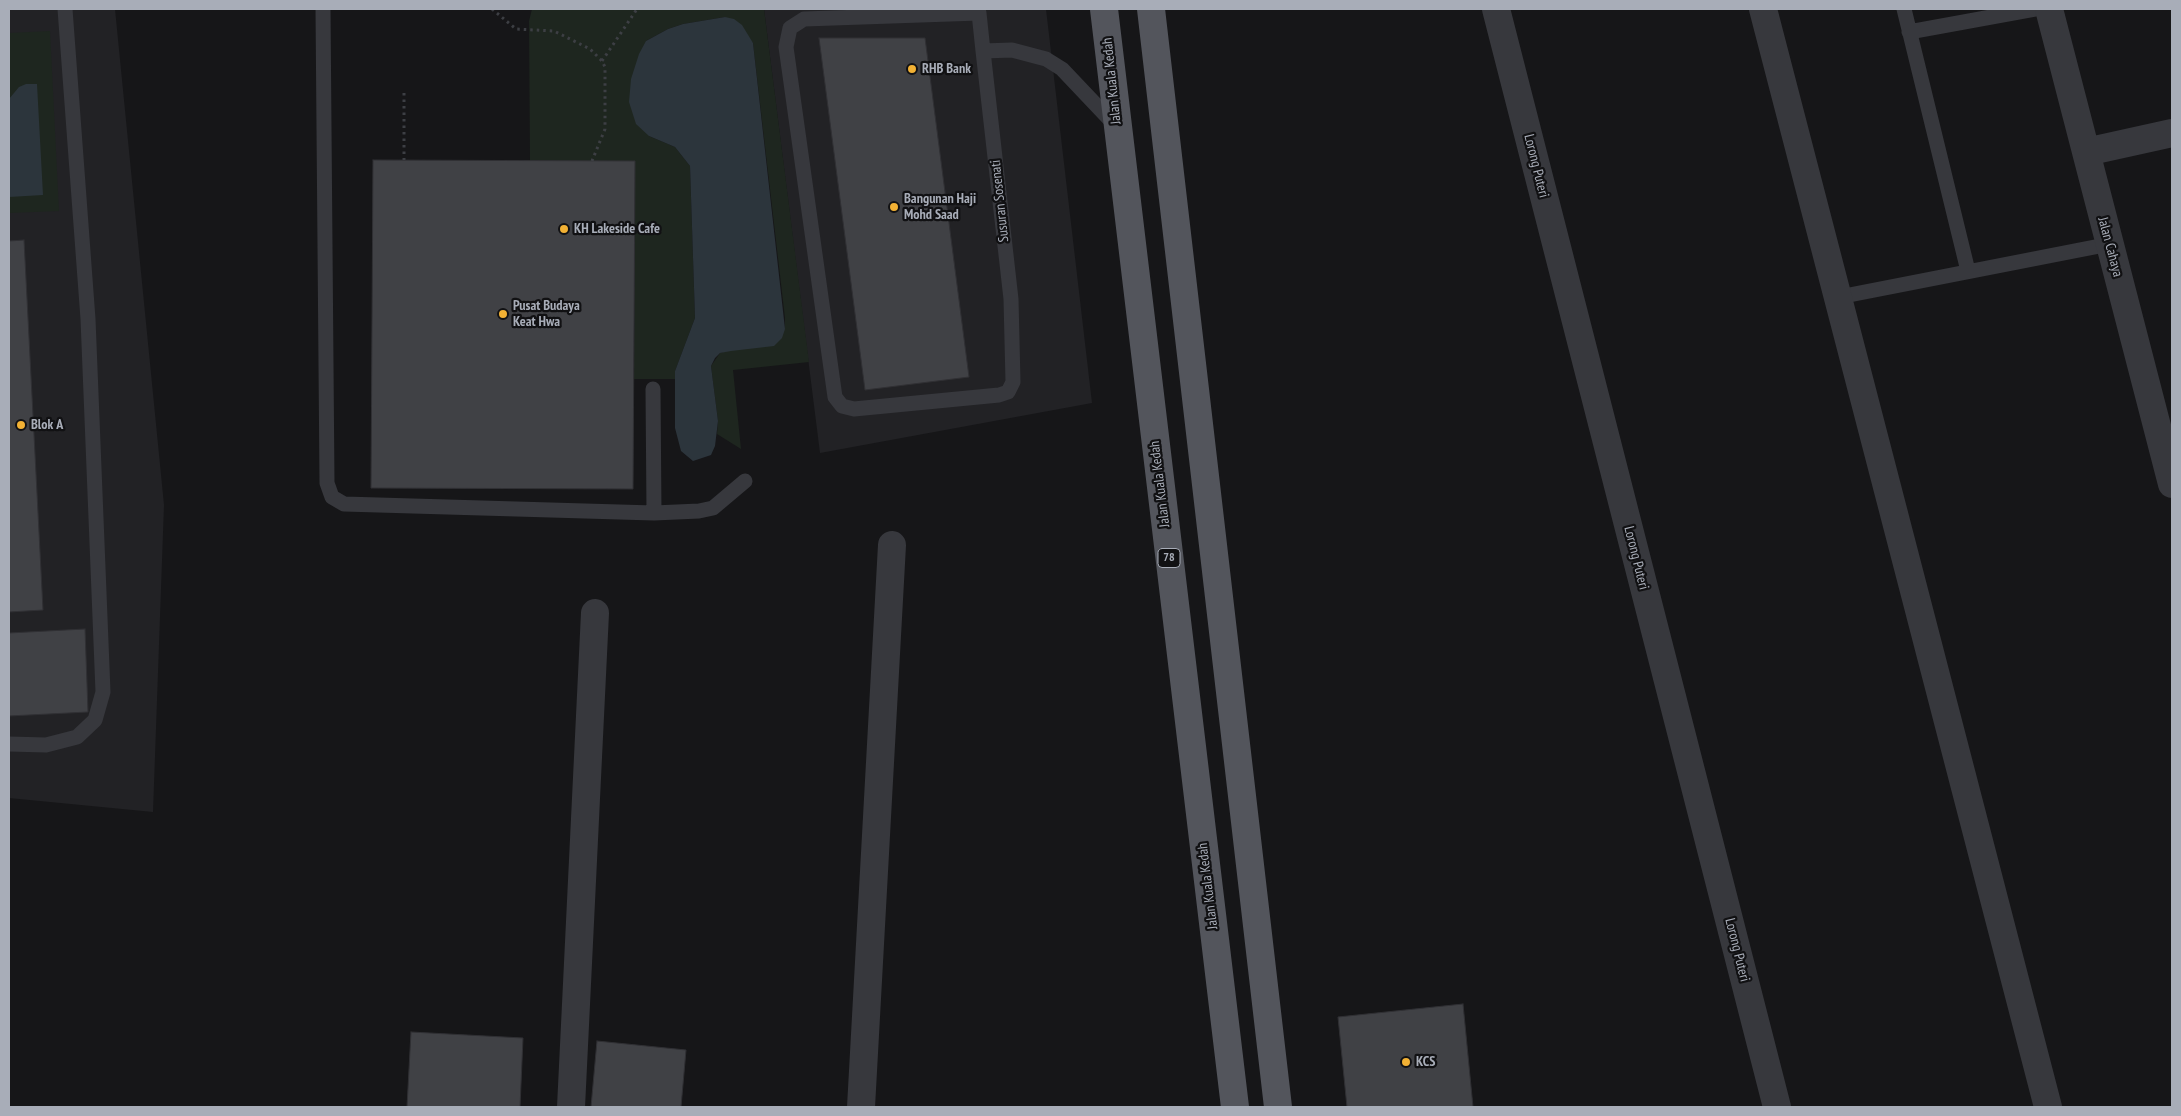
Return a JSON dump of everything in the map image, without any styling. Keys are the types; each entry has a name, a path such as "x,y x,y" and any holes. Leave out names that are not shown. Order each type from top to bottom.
{"main road":[{"name":"Jalan Kuala Kedah","path":"1104,9 1235,1107"},
{"path":"1151,9 1278,1107"}],"street":[{"name":"Lorong Puteri","path":"1496,9 1777,1107"},
{"path":"1763,9 2048,1107"},
{"name":"Jalan Cahaya","path":"2049,9 2110,244 2168,448 2172,484"},
{"path":"2086,152 2172,133"},
{"path":"861,1107 892,544"},
{"path":"571,1107 595,613"}],"lane":[{"path":"9,744 46,745 77,737 95,720 104,692 88,329 65,9"},
{"path":"323,9 327,483 332,497 344,504 654,513 699,511 713,508 745,481"},
{"path":"1904,9 1968,271"},
{"path":"1909,32 2035,9"},
{"name":"Susuran Sosenati","path":"978,11 983,51 1011,300 1013,382 1008,392 999,395 854,409 842,406 836,397 786,46 790,28 804,19 978,11"},
{"path":"983,51 1012,50 1046,59 1062,69 1117,126"},
{"path":"1838,297 2110,244"},
{"path":"653,389 654,513"}],"path":[{"path":"492,9 516,28 554,31 590,49 602,61 605,67 605,129 592,161"},
{"path":"602,61 637,9"},
{"path":"404,93 404,160"}],"shaded area":[{"path":"9,9 115,9 164,505 153,812 9,798"},
{"path":"532,9 764,9 809,362 733,370 741,449 717,434 718,421 711,366 720,353 785,329 753,43 725,17 683,24 668,29 646,41 649,136 675,147 690,166 695,318 675,371 675,379 634,379 635,161 530,161 529,21"},
{"path":"764,9 1046,9 1092,403 820,453"},
{"path":"725,17 734,19 742,25 753,43 785,329 782,338 774,346 720,353 715,358 711,366 718,421 715,446 711,455 693,461 681,451 675,428 675,371 695,318 690,166 675,147 649,136 636,124 629,102 631,79 639,54 646,41 668,29 683,24"},
{"path":"50,31 59,211 9,213 9,33"},
{"path":"26,84 37,84 43,195 9,197 9,99 19,87"}],"building":[{"name":"Bangunan Haji Mohd Saad","path":"819,38 925,38 969,377 865,390"},
{"name":"Pusat Budaya Keat Hwa","path":"373,160 635,161 633,489 371,488"},
{"name":"Blok A","path":"24,240 43,610 9,612 9,241"},
{"path":"85,629 88,712 9,716 9,633"},
{"name":"KCS","path":"1463,1004 1473,1107 1347,1107 1338,1017"},
{"path":"411,1032 523,1038 520,1107 407,1107"},
{"path":"597,1041 686,1050 681,1107 591,1107"}],"place":[{"name":"RHB Bank","path":"912,69"},
{"name":"Bangunan Haji Mohd Saad","path":"894,207"},
{"name":"KH Lakeside Cafe","path":"564,229"},
{"name":"Pusat Budaya Keat Hwa","path":"503,314"},
{"name":"Blok A","path":"21,425"},
{"name":"KCS","path":"1406,1062"}]}
